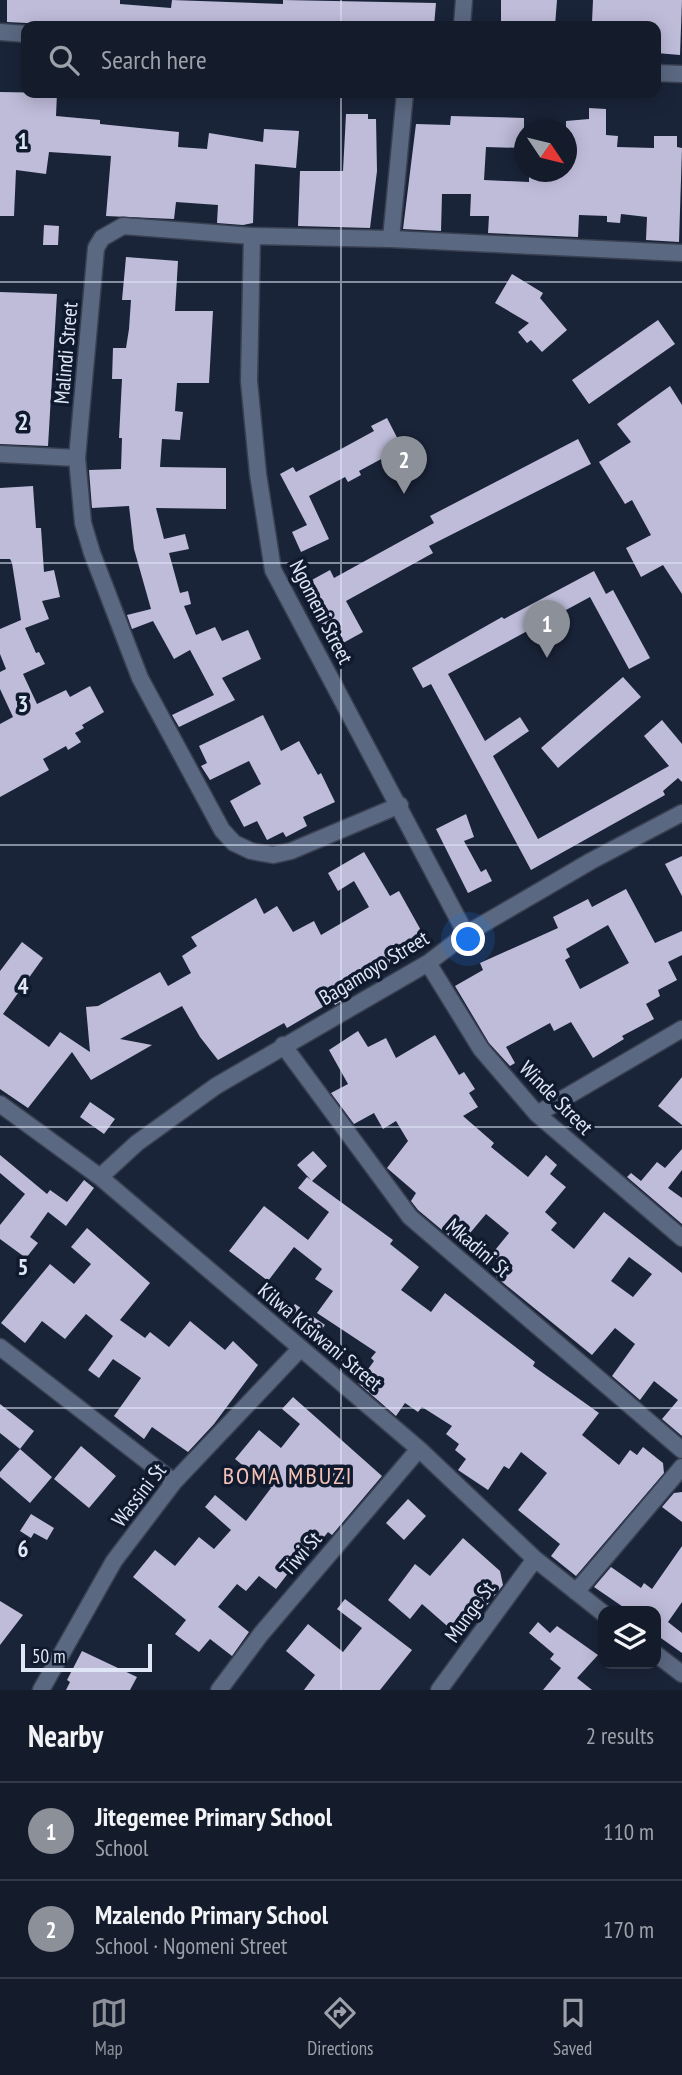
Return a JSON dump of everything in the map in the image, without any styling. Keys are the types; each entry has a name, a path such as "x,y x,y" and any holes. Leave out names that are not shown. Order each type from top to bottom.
{"street":[{"path":"462,21 464,0"},
{"path":"0,32 21,34"},
{"path":"661,73 682,75"},
{"path":"391,239 405,98"},
{"name":"Malindi Street","path":"400,805 291,851 274,855 251,852 234,844 222,830 140,678 83,523 77,458 96,248 102,238 123,226 252,236 391,239 682,253"},
{"name":"Ngomeni Street","path":"252,236 249,381 258,474 273,570 400,805 466,934"},
{"path":"0,454 77,458"},
{"name":"Bagamoyo Street","path":"100,1177 137,1143 187,1107 284,1045 428,963 466,934 591,861 682,813"},
{"name":"Winde Street","path":"428,963 481,1049 537,1114 682,1238"},
{"path":"537,1114 682,1029"},
{"name":"Mkadini St","path":"284,1045 410,1217 682,1450"},
{"name":"Kilwa Kisiwani Street","path":"0,1104 100,1177 419,1449 535,1559 598,1609"},
{"path":"0,1347 174,1482"},
{"name":"Wassini St","path":"41,1690 114,1560 174,1482 300,1349"},
{"name":"Tiwi St","path":"219,1690 261,1634 419,1449"},
{"path":"576,1592 682,1467"},
{"name":"Munge St","path":"439,1690 535,1559"},
{"path":"661,1658 682,1674"}],"building":[{"path":"7,0 120,0 120,4 171,8 172,0 283,4 283,0 436,3 434,21 7,22"},
{"path":"501,0 557,0 555,21 501,21"},
{"path":"593,0 682,0 680,55 661,53 661,21 592,21"},
{"path":"0,92 21,92 21,98 57,98 56,116 100,120 100,124 179,132 178,147 207,149 209,133 263,142 264,129 299,131 296,168 255,164 253,223 217,223 218,205 176,202 174,219 106,216 111,156 49,152 46,174 16,170 14,216 0,216"},
{"path":"589,108 606,109 606,135 618,136 617,147 654,148 654,136 677,136 677,147 682,148 679,242 646,240 647,217 621,214 620,223 607,222 607,216 579,215 578,237 488,233 489,216 470,216 471,194 442,194 441,231 403,229 416,124 450,125 451,116 524,118 514,119 514,148 486,147 484,180 577,182 577,120 589,119"},
{"path":"346,114 368,114 368,119 376,119 377,171 370,228 298,226 300,171 343,171"},
{"path":"44,225 59,226 58,245 43,245"},
{"path":"126,257 178,261 175,311 213,311 209,383 177,383 175,411 183,412 180,440 162,439 160,467 226,468 226,509 156,508 164,539 185,534 189,549 169,553 180,593 188,591 191,604 184,606 196,635 215,627 222,641 248,630 261,659 222,678 235,700 179,727 172,715 214,695 190,650 174,659 153,621 132,629 127,615 151,609 134,549 129,506 92,508 89,470 121,469 122,438 119,438 122,379 112,379 113,348 126,348 129,329 131,300 122,300"},
{"path":"512,274 543,293 540,298 567,330 542,352 531,340 527,343 518,332 529,323 495,303"},
{"path":"0,292 57,294 48,446 0,444"},
{"path":"658,320 675,344 589,404 572,380"},
{"path":"670,386 682,405 682,594 663,565 641,577 626,548 651,535 632,500 625,504 599,462 631,442 617,424"},
{"path":"387,418 406,455 389,464 385,457 359,471 361,475 348,482 345,477 309,496 329,539 301,552 292,532 307,525 280,474 293,467 296,472 341,449 374,431 371,426"},
{"path":"578,439 591,464 429,546 433,553 346,601 363,632 334,648 301,586 330,570 334,578 434,523 430,516"},
{"path":"33,486 36,528 41,528 44,572 54,570 60,597 42,601 49,619 25,628 36,653 39,652 45,664 23,674 37,704 66,690 70,697 90,686 104,712 82,725 84,728 75,733 81,742 68,750 66,746 43,759 49,770 0,797 0,724 13,717 0,689 0,672 6,669 0,654 0,629 21,620 12,563 10,559 0,559 0,488"},
{"path":"594,571 606,594 613,590 650,658 629,669 590,597 448,674 485,741 520,717 529,731 493,756 538,839 669,766 644,736 662,720 682,744 682,782 678,778 663,791 665,795 531,870 431,684 423,688 412,668 502,617 504,619"},
{"path":"623,677 641,697 558,768 541,748"},
{"path":"263,715 281,751 299,741 318,775 321,773 335,802 303,817 307,826 286,837 283,832 267,840 257,821 244,827 230,801 261,784 249,761 210,780 201,766 207,763 199,746"},
{"path":"466,814 474,837 464,841 481,872 486,869 492,881 468,893 436,829"},
{"path":"364,852 390,896 399,891 423,934 410,941 414,946 367,980 368,982 347,994 348,997 335,1005 333,1001 287,1028 284,1023 218,1060 200,1037 182,1006 120,1039 152,1045 91,1080 72,1052 28,1108 0,1089 0,971 22,942 43,958 3,1014 49,1047 60,1032 90,1052 86,1007 98,1006 160,972 168,986 191,973 182,956 197,946 191,937 256,898 264,914 277,906 293,932 314,921 321,935 369,907 354,881 338,891 328,873"},
{"path":"682,856 682,896 665,864"},
{"path":"626,889 655,943 682,931 682,955 668,962 677,980 658,990 660,996 646,1004 654,1019 622,1036 624,1039 593,1058 571,1022 554,1031 550,1023 506,1047 515,1063 510,1066 489,1043 455,986 483,970 480,963 558,928 553,917 588,899 592,907","holes":["608,925 629,963 580,989 565,960 570,957 566,949"]},
{"path":"358,1031 368,1047 386,1038 396,1058 435,1035 459,1075 464,1072 475,1089 469,1093 478,1107 463,1116 494,1143 491,1147 528,1177 546,1155 557,1165 550,1174 566,1187 545,1212 557,1223 551,1230 574,1249 604,1212 682,1273 682,1436 662,1419 678,1400 654,1381 640,1400 612,1376 635,1344 615,1328 592,1355 496,1277 505,1266 491,1255 509,1233 486,1214 460,1245 418,1210 411,1201 416,1193 387,1168 408,1141 396,1121 383,1129 374,1113 354,1124 331,1093 348,1084 329,1050","holes":["629,1257 652,1274 633,1297 611,1281"]},
{"path":"682,1077 682,1125 658,1106"},
{"path":"90,1102 115,1119 104,1134 80,1117"},
{"path":"682,1149 682,1170 668,1188 682,1198 682,1224 627,1177 631,1173 641,1181 657,1162 665,1168"},
{"path":"313,1151 327,1166 312,1181 393,1240 390,1244 419,1267 401,1290 431,1312 445,1293 535,1362 533,1366 599,1413 582,1435 619,1465 630,1450 637,1455 643,1447 663,1463 664,1473 576,1576 551,1556 560,1544 518,1510 547,1473 521,1452 509,1469 504,1466 488,1490 458,1470 466,1459 455,1450 459,1444 446,1434 452,1426 422,1407 418,1412 405,1403 396,1416 358,1383 374,1361 371,1358 376,1352 317,1313 333,1291 315,1279 322,1269 294,1247 268,1281 229,1251 264,1206 308,1240 329,1212 298,1188 307,1177 311,1180 297,1165"},
{"path":"0,1155 47,1194 50,1190 67,1202 84,1180 94,1188 66,1226 48,1212 30,1237 38,1243 26,1258 0,1239 0,1225 25,1194 0,1173"},
{"path":"87,1228 150,1283 120,1320 145,1338 150,1332 169,1347 190,1321 225,1350 233,1341 258,1365 214,1424 188,1452 152,1427 144,1439 114,1416 141,1378 113,1359 99,1378 88,1370 113,1336 86,1314 65,1339 42,1321 25,1343 1,1323 50,1264 74,1284 91,1264 71,1247"},
{"path":"295,1304 325,1325 313,1341 284,1319"},
{"path":"293,1397 382,1476 332,1535 328,1532 304,1563 299,1559 276,1589 259,1576 246,1591 237,1584 218,1607 249,1632 232,1656 210,1639 199,1652 175,1634 186,1620 133,1577 155,1550 175,1566 199,1537 214,1549 231,1530 205,1507 215,1495 246,1521 271,1488 235,1459 259,1430 281,1448 300,1424 282,1409"},
{"path":"0,1404 34,1431 20,1449 0,1433"},
{"path":"81,1446 116,1476 89,1508 54,1479"},
{"path":"20,1449 52,1477 30,1503 0,1477 0,1472"},
{"path":"682,1492 682,1522 662,1507 674,1493"},
{"path":"408,1499 426,1516 404,1540 386,1523"},
{"path":"31,1514 54,1528 47,1540 34,1533 31,1538 20,1531"},
{"path":"463,1538 500,1571 503,1585 461,1638 422,1604 410,1619 388,1600 415,1564 430,1576"},
{"path":"682,1546 682,1602 668,1622 682,1633 682,1653 661,1638 661,1606 622,1606 594,1587 611,1567 641,1588 644,1583 652,1589"},
{"path":"345,1599 412,1650 380,1690 304,1690 315,1675 286,1651 308,1624 343,1652 362,1628 337,1609"},
{"path":"0,1601 23,1615 0,1645"},
{"path":"538,1622 550,1633 557,1626 598,1655 577,1678 592,1690 543,1690 561,1668 550,1659 554,1654 529,1633"},
{"path":"82,1651 137,1677 130,1690 66,1690 70,1682 67,1680"}],"place":[{"name":"Mzalendo Primary School","path":"404,494"},
{"name":"Jitegemee Primary School","path":"547,658"}],"district":[{"name":"BOMA MBUZI","path":"288,1476"}]}
